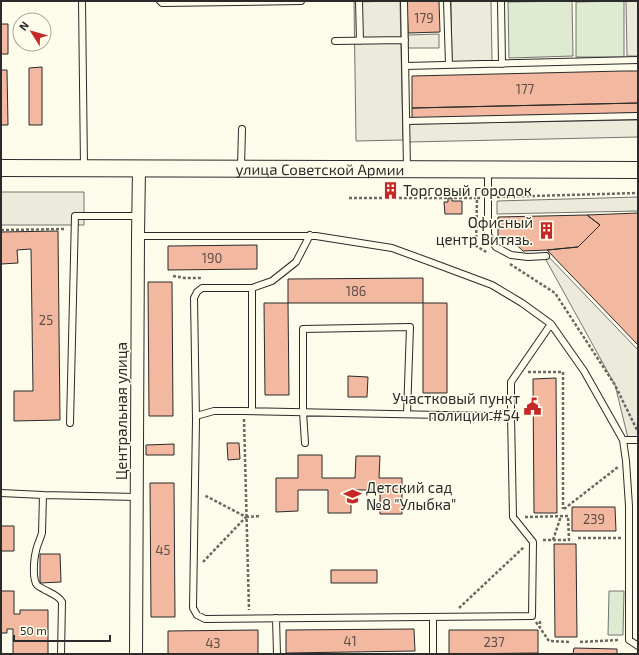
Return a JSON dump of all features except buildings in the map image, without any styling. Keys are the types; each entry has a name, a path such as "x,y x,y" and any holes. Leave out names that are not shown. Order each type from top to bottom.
{"main road":[{"name":"улица Советской Армии","path":"1,168 638,170"}],"street":[{"name":"Центральная улица","path":"136,654 139,169"}],"lane":[{"path":"82,1 84,168"},
{"path":"160,1 162,3 301,1"},
{"path":"359,1 360,41"},
{"path":"404,1 407,169"},
{"path":"447,1 449,65"},
{"path":"501,1 502,64"},
{"path":"335,41 405,40"},
{"path":"406,66 638,60"},
{"path":"406,122 638,116"},
{"path":"241,169 242,129"},
{"path":"488,170 488,235 496,247 511,255 528,257 546,256"},
{"path":"70,423 75,216 138,216"},
{"path":"310,235 296,262 272,281 252,288 202,288 197,292 194,298 196,416 193,608 197,615 205,619 532,616 533,542 513,518 511,382 551,324"},
{"path":"138,236 310,235 392,248 492,285 522,303 551,324 584,371 623,440 626,461 630,538 629,640 638,646"},
{"path":"252,288 252,411"},
{"path":"304,443 303,329 410,326 408,414"},
{"path":"196,416 214,411 491,416 511,415"},
{"path":"623,440 638,440"},
{"path":"1,493 137,497"},
{"path":"43,495 42,534 34,557 34,578 41,588 61,599 61,654"},
{"path":"433,617 433,654"},
{"path":"276,618 276,654"}],"path":[{"path":"349,198 477,198 638,194"},
{"path":"477,198 476,246 490,254"},
{"path":"1,230 75,229"},
{"path":"509,264 555,293 615,385 638,432"},
{"path":"531,367 526,372 563,372 563,509 626,461"},
{"path":"243,411 249,618"},
{"path":"195,491 246,516 261,516"},
{"path":"194,571 246,516"},
{"path":"553,540 561,516"},
{"path":"449,617 531,540 569,540 568,516 526,517"},
{"path":"522,517 526,523"},
{"path":"578,538 630,538"},
{"path":"532,616 549,641 570,642"},
{"path":"540,620 540,628"},
{"path":"580,642 629,640"}],"green space":[{"path":"572,1 573,56 509,58 508,2"},
{"path":"624,1 624,57 576,57 576,2"},
{"path":"609,591 624,591 623,635 608,635"}],"shaded area":[{"path":"400,1 403,140 356,141 354,2"},
{"path":"451,1 491,1 492,61 452,62"},
{"path":"626,1 638,1 638,56 627,56"},
{"path":"439,34 439,48 408,48 408,35"},
{"path":"638,120 638,137 409,142 409,124"},
{"path":"1,192 84,192 84,225 1,225"},
{"path":"638,197 638,211 497,214 497,201"},
{"path":"545,253 638,350 638,437 628,438 615,385 546,260"}],"place":[{"name":"Торговый городок","path":"390,190"},
{"name":"Офисный центр Витязь.","path":"546,231"},
{"name":"Участковый пункт полиции #54","path":"533,407"},
{"name":"Детский сад №8 \"Улыбка\"","path":"353,496"}]}
